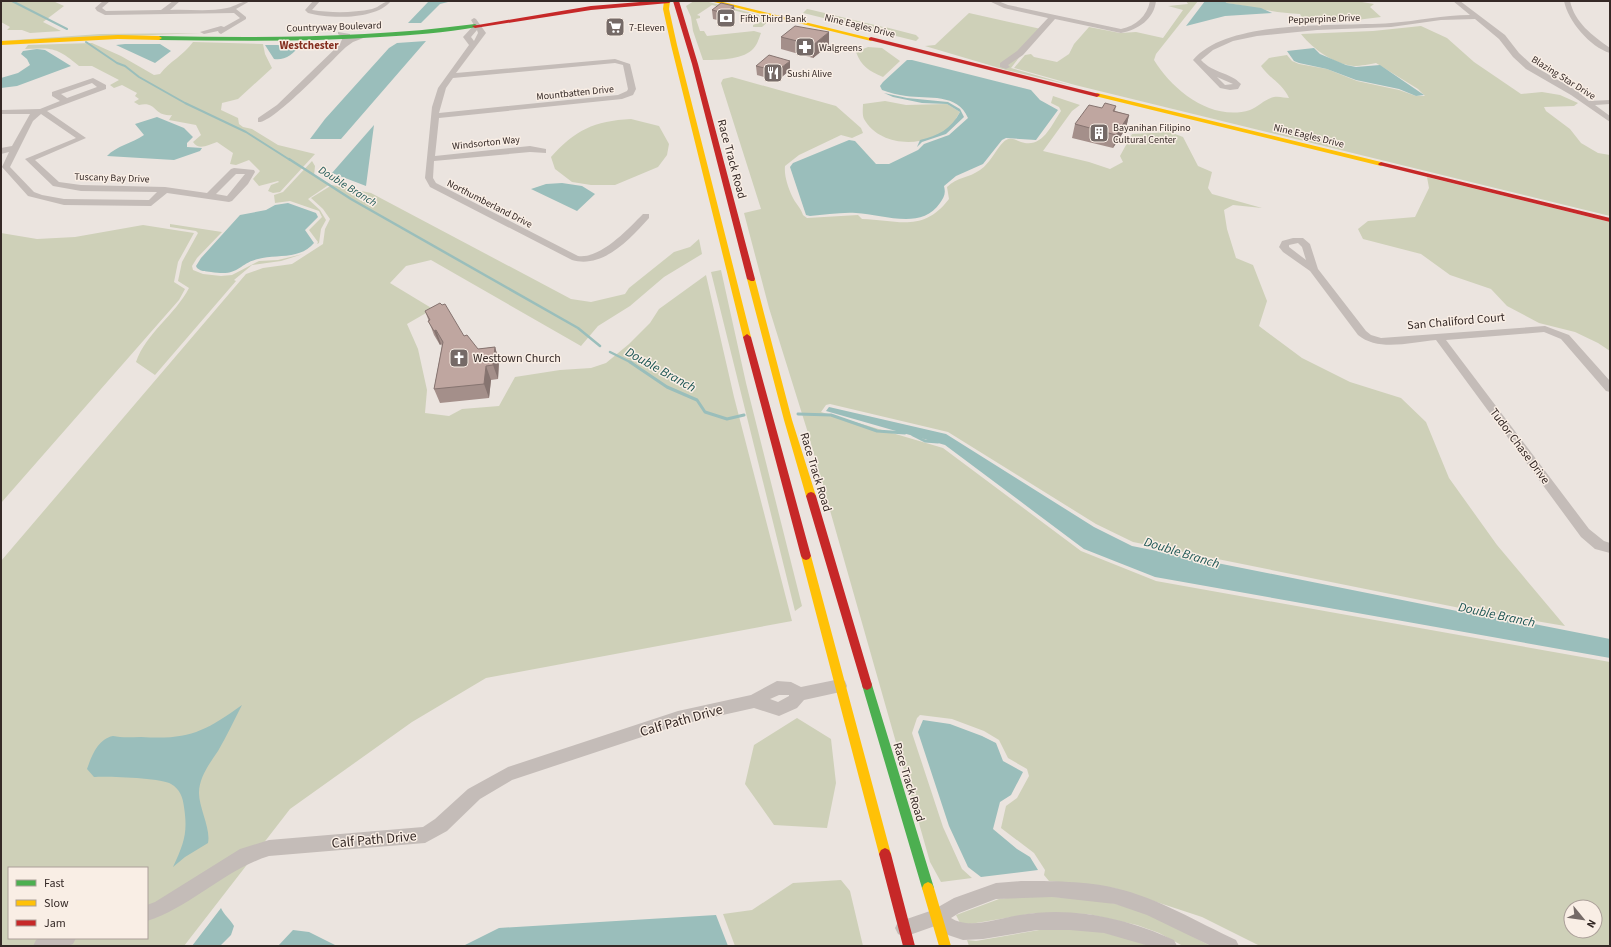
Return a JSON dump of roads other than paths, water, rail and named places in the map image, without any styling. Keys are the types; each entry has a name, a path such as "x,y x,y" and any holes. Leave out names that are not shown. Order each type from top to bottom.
{"street":[{"path":"107,1 98,8 105,13 229,10 236,11 244,18 224,29 207,35 143,37"},
{"path":"164,11 177,1"},
{"path":"231,38 222,35 229,10 247,1"},
{"path":"317,1 308,10 310,12 320,14 371,12 380,9 388,1"},
{"name":"Countryway Boulevard","path":"1,43 143,37 331,38 343,40 413,28 476,24 552,8 613,1"},
{"path":"667,1 666,9 674,45 762,396 909,946"},
{"name":"Countryway Boulevard","path":"1,39 57,34 204,32 224,29 239,33 343,40 591,8 667,1"},
{"name":"Race Track Road","path":"676,1 695,64 788,420 945,946"},
{"name":"Nine Eagles Drive","path":"713,1 914,47"},
{"name":"Nine Eagles Drive","path":"734,1 1610,220"},
{"path":"992,1 997,4 1053,17 1111,29 1130,30 1136,27 1143,19 1153,5 1153,1"},
{"name":"Blazing Star Drive","path":"1456,1 1502,37 1516,55 1529,67 1588,103 1610,120"},
{"path":"1567,1 1568,9 1575,21 1610,51"},
{"name":"Pepperpine Drive","path":"1208,72 1199,64 1197,60 1199,58 1223,43 1248,35 1286,30 1392,25 1430,19 1475,16"},
{"path":"1004,69 1014,61 1017,55 1029,52 1051,28 1047,24 1053,17"},
{"name":"Northumberland Drive","path":"472,45 467,37 476,24 482,33 477,42 472,45 442,88 436,107 429,178 433,184 440,190 575,258 583,260 594,258 637,226 646,216"},
{"path":"261,120 280,107 343,40"},
{"path":"674,45 682,47 687,59 695,64 682,74"},
{"name":"Mountbatten Drive","path":"435,116 612,98 626,96 632,89 626,64 615,61 451,76"},
{"path":"4,168 32,116 103,86 93,80 55,94 66,101"},
{"path":"1588,103 1610,102"},
{"path":"1,112 41,111 82,138 4,168"},
{"path":"1,151 16,148"},
{"name":"Windsorton Way","path":"431,159 530,149 543,151"},
{"name":"Tuscany Bay Drive","path":"29,159 56,184 81,188 166,190 208,197 229,199 246,182 252,172 234,171 208,197"},
{"name":"Tuscany Bay Drive","path":"4,168 31,194 40,198 64,202 151,203 166,190"},
{"path":"729,260 746,257"},
{"name":"San Chaliford Court","path":"1313,269 1362,333 1368,338 1381,340 1537,328 1555,332 1571,343 1610,388"},
{"name":"Tudor Chase Drive","path":"1438,336 1584,533 1600,545 1610,548"},
{"path":"784,479 805,476"},
{"name":"Calf Path Drive","path":"148,913 159,909 246,855 268,848 425,835 441,825 474,794 508,774 678,718 754,701 779,709 792,703 800,694 840,686"},
{"path":"904,928 937,918 954,906 996,891 1052,889 1115,896 1150,908 1230,946"},
{"path":"937,918 955,930 972,933 1036,921 1090,922 1137,933 1168,946"},
{"path":"42,946 64,939"}],"water":[{"path":"429,1 452,1 440,4 421,23 408,23"},
{"path":"1205,1 1224,1 1227,3 1261,8 1272,13 1225,16 1186,26"},
{"path":"426,41 341,139 310,139 325,119 389,48 397,43"},
{"path":"160,44 171,51 155,63 116,45"},
{"path":"265,45 300,45 295,51 285,58 274,59"},
{"path":"1314,48 1320,54 1346,65 1356,67 1380,65 1424,95 1416,96 1399,89 1356,80 1327,69 1299,63 1294,61 1287,51"},
{"path":"37,49 45,50 71,66 17,86 1,88 1,78 18,73 30,65 27,59 21,54 23,51"},
{"path":"907,60 1031,90 1040,100 1058,110 1036,140 1006,138 1002,140 983,164 956,176 944,186 945,191 943,199 940,203 932,212 923,217 901,219 850,213 806,215 790,167 793,163 849,140 855,141 876,164 889,164 918,150 924,144 949,135 968,118 957,104 950,101 903,96 882,90 880,86 883,82"},
{"path":"884,93 907,98 948,102 960,109 964,117 946,134 922,142 917,147 920,140 938,134 948,127 960,112 947,104 922,103 893,97"},
{"path":"157,117 184,128 193,137 187,143 187,147 202,148 200,151 174,160 107,156 115,150 144,135 135,124"},
{"path":"374,125 366,186 332,173"},
{"path":"562,183 582,186 595,194 577,211 531,189 546,184"},
{"path":"288,203 316,213 318,217 305,230 314,243 308,248 302,252 288,256 251,261 228,273 204,271 197,268 196,266 201,258 240,215 266,210 275,205"},
{"path":"829,407 946,434 1094,527 1132,546 1462,612 1519,621 1610,639 1610,658 1155,577 1084,549 945,445 826,411"},
{"path":"242,705 206,770 199,787 200,799 208,831 208,843 185,857 173,867 184,838 186,824 184,804 179,791 171,784 157,780 122,777 94,777 87,769 91,758 96,748 103,740 113,736 158,738 184,735 206,728"},
{"path":"923,720 950,724 996,743 1003,761 1023,772 1011,795 1000,802 993,829 1017,849 1030,857 1038,870 981,877 968,867 949,826 918,732"},
{"path":"221,908 234,926 231,935 220,946 192,946"},
{"path":"716,915 728,946 463,946 499,928"},
{"path":"293,930 309,932 337,946 278,946"}],"waterway":[{"name":"Double Branch","path":"12,1 67,29"},
{"name":"Double Branch","path":"86,42 117,63 125,66 139,77 185,103 246,132 290,160"},
{"name":"Double Branch","path":"289,159 351,199 578,328 600,346"},
{"name":"Double Branch","path":"610,352 630,362"},
{"name":"Double Branch","path":"630,362 667,387 697,400 705,412 727,419 744,415"},
{"name":"Double Branch","path":"798,414 831,415 877,431 905,433"},
{"name":"Double Branch","path":"913,435 925,441 938,442"}],"place":[{"name":"Fifth Third Bank","path":"726,18"},
{"name":"7-Eleven","path":"615,27"},
{"name":"Walgreens","path":"805,47"},
{"name":"Sushi Alive","path":"773,73"},
{"name":"Bayanihan Filipino Cultural Center","path":"1099,133"},
{"name":"Westtown Church","path":"459,358"}],"district":[{"name":"Westchester","path":"309,45"}]}
